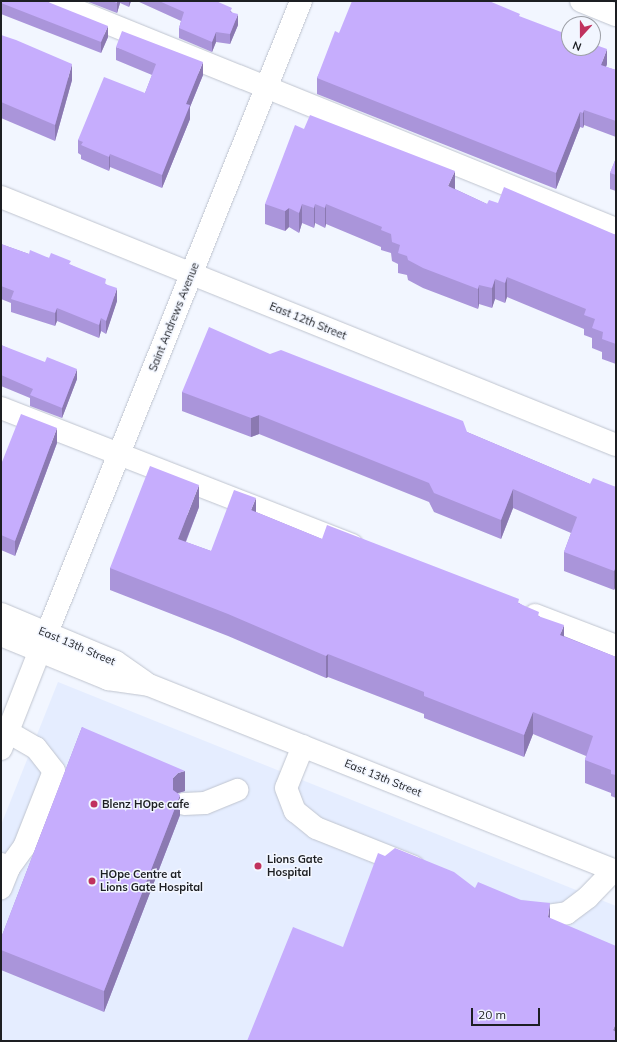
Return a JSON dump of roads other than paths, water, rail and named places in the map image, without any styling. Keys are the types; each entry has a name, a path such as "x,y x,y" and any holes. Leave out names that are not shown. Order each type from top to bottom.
{"street":[{"path":"53,1 616,229"},
{"name":"Saint Andrews Avenue","path":"4,741 301,1"},
{"path":"581,1 616,15"},
{"name":"East 12th Street","path":"1,197 616,445"},
{"path":"1,408 371,552"},
{"path":"512,606 616,646"},
{"name":"East 13th Street","path":"1,614 43,642"},
{"name":"East 13th Street","path":"1,635 43,642 116,662 149,685 615,871"},
{"path":"1,888 5,866 24,847 54,771 36,748 4,741"},
{"path":"303,746 286,788 295,811 316,828 430,874"},
{"path":"184,804 205,803 238,790"},
{"path":"501,904 526,915 540,917 567,913 588,897 615,871"}],"place":[{"name":"Blenz HOpe cafe","path":"94,804"},
{"name":"Lions Gate Hospital","path":"258,866"},
{"name":"HOpe Centre at Lions Gate Hospital","path":"92,881"}]}
